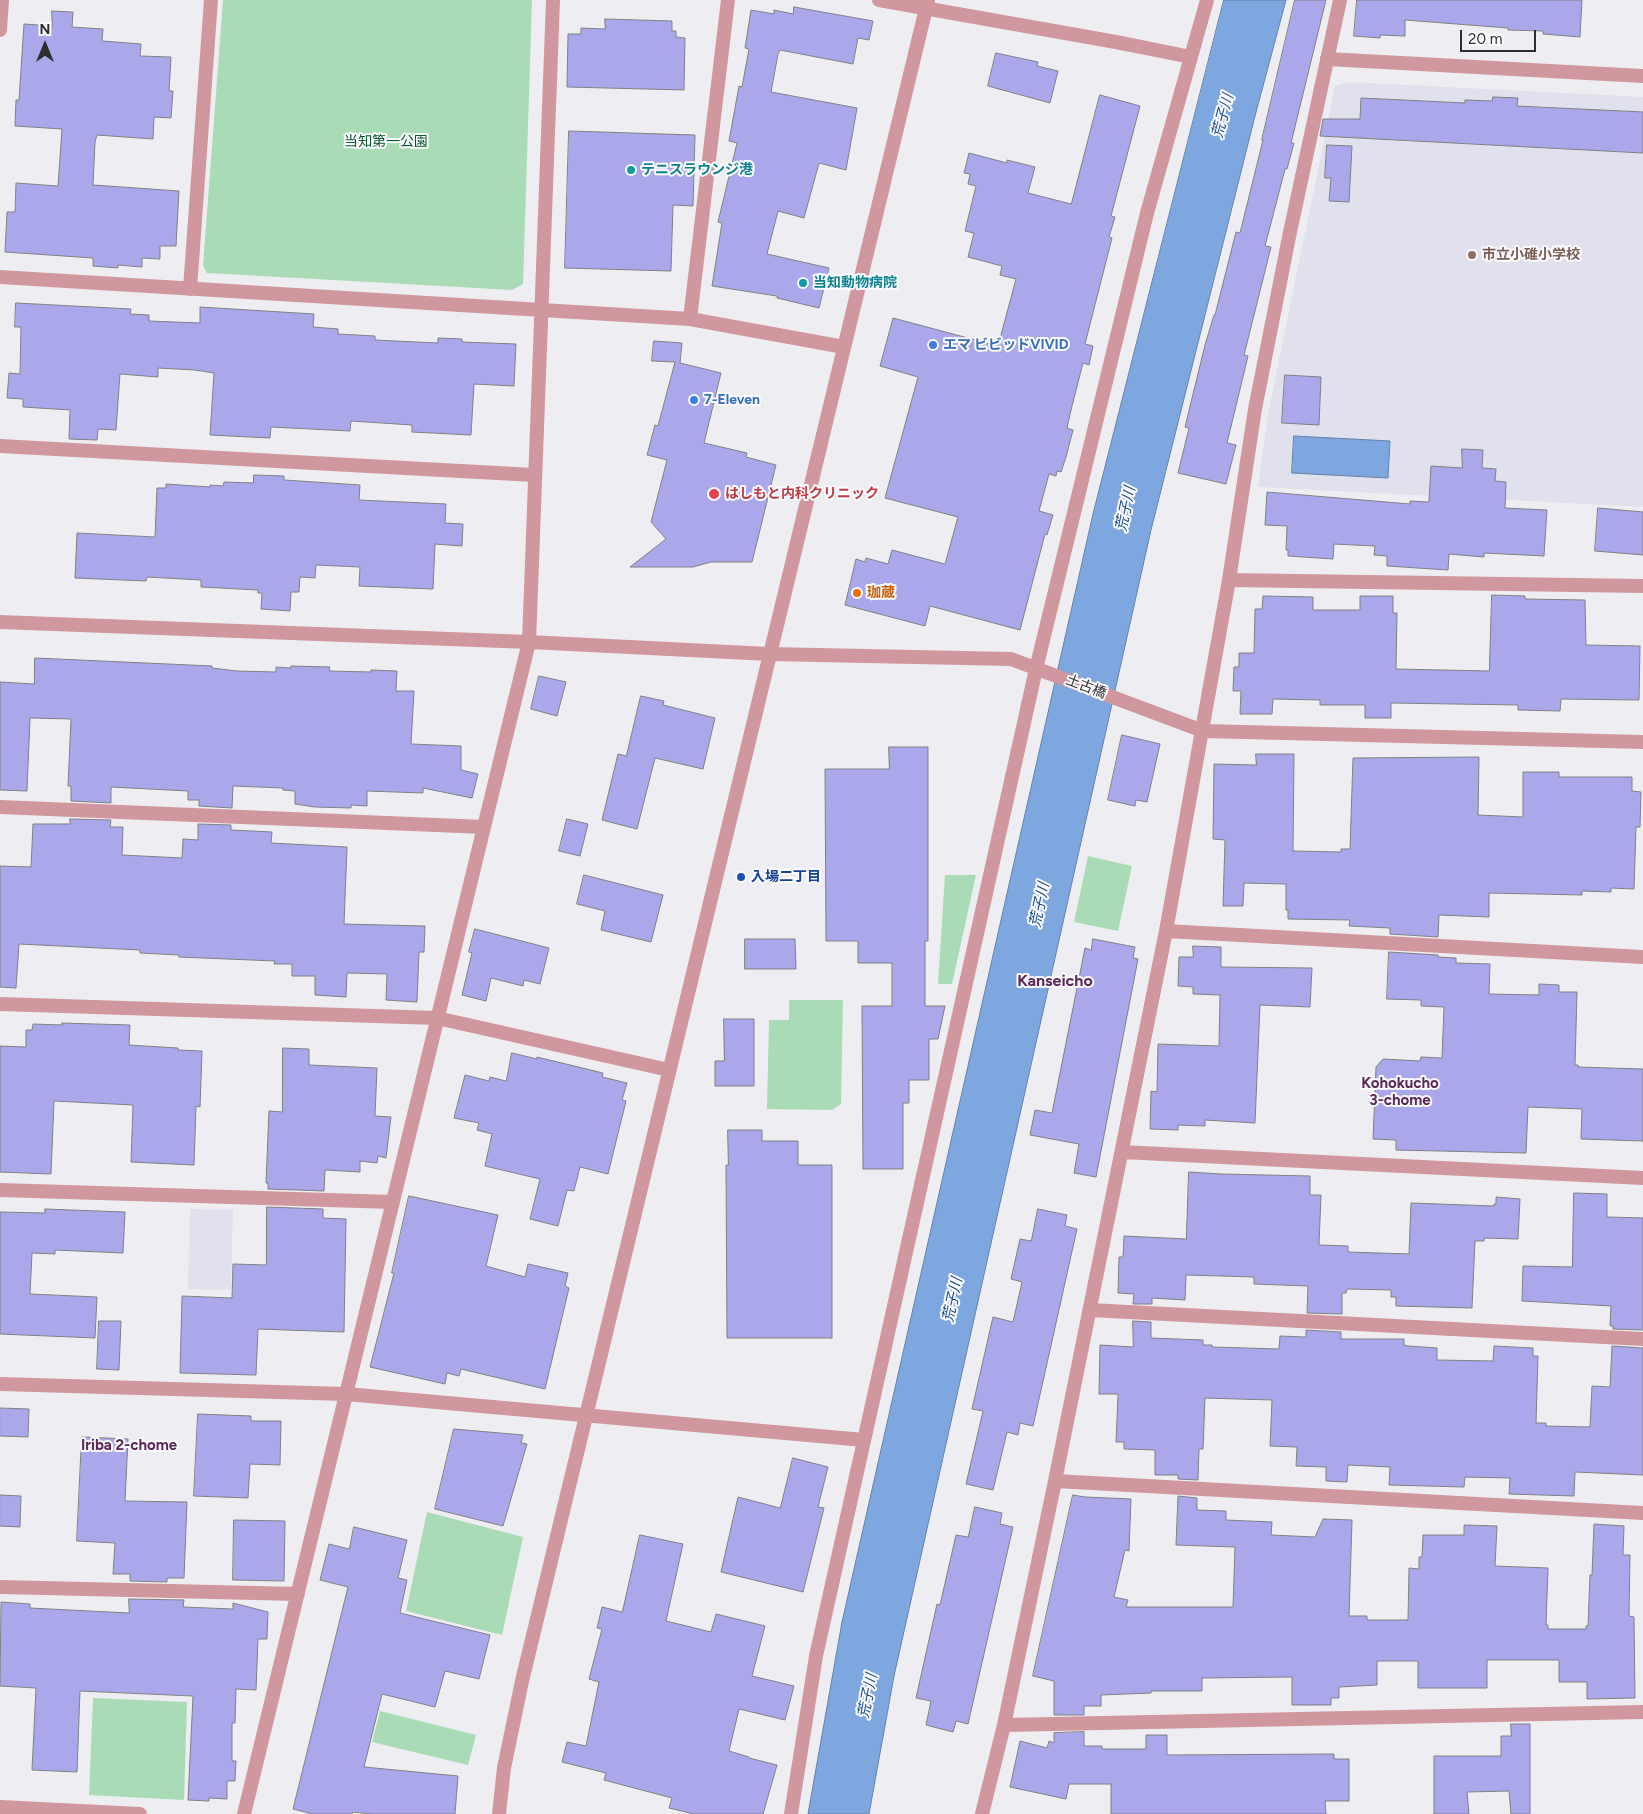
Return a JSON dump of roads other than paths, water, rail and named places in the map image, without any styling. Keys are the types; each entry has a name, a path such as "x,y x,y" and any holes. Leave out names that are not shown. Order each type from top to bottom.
{"street":[{"path":"0,30 2,0"},
{"path":"190,289 210,0"},
{"path":"244,1814 528,642 553,0"},
{"path":"690,319 728,0"},
{"path":"879,0 927,5 1191,57"},
{"path":"791,1814 816,1656 864,1440 1043,671 1147,213 1207,0"},
{"path":"982,1814 1004,1724 1055,1481 1166,931 1204,731 1230,580 1255,409 1340,0"},
{"path":"499,1814 504,1768 522,1681 927,5"},
{"path":"1327,59 1643,76"},
{"path":"0,278 690,319 844,347"},
{"path":"0,446 534,475"},
{"path":"1230,580 1643,586"},
{"name":"土古橋","path":"0,622 528,642 770,654 1011,659 1204,731 1643,742"},
{"path":"0,808 484,827"},
{"path":"1166,931 1643,957"},
{"path":"0,1004 437,1018 669,1070"},
{"path":"1122,1152 1643,1178"},
{"path":"0,1190 392,1202"},
{"path":"1090,1310 1643,1339"},
{"path":"0,1384 346,1394 864,1440"},
{"path":"1055,1481 1643,1513"},
{"path":"0,1586 298,1594"},
{"path":"1004,1724 1643,1712"},
{"path":"0,1807 140,1814"}],"water":[{"name":"荒子川","path":"1224,0 1286,0 1151,530 894,1676 869,1814 808,1814 842,1622 1093,514"},
{"path":"1294,436 1390,441 1388,478 1292,473"}],"place":[{"name":"テニスラウンジ港","path":"631,170"},
{"name":"市立小碓小学校","path":"1472,255"},
{"name":"当知動物病院","path":"803,283"},
{"name":"エマ ビビッドVIVID","path":"933,345"},
{"name":"7-Eleven","path":"694,400"},
{"name":"はしもと内科クリニック","path":"714,494"},
{"name":"珈蔵","path":"857,593"},
{"name":"入場二丁目","path":"741,877"}],"district":[{"name":"Kanseicho","path":"1055,981"},
{"name":"Kohokucho 3-chome","path":"1400,1092"},
{"name":"Iriba 2-chome","path":"129,1446"}],"park label":[{"name":"当知第一公園","path":"386,142"}]}
